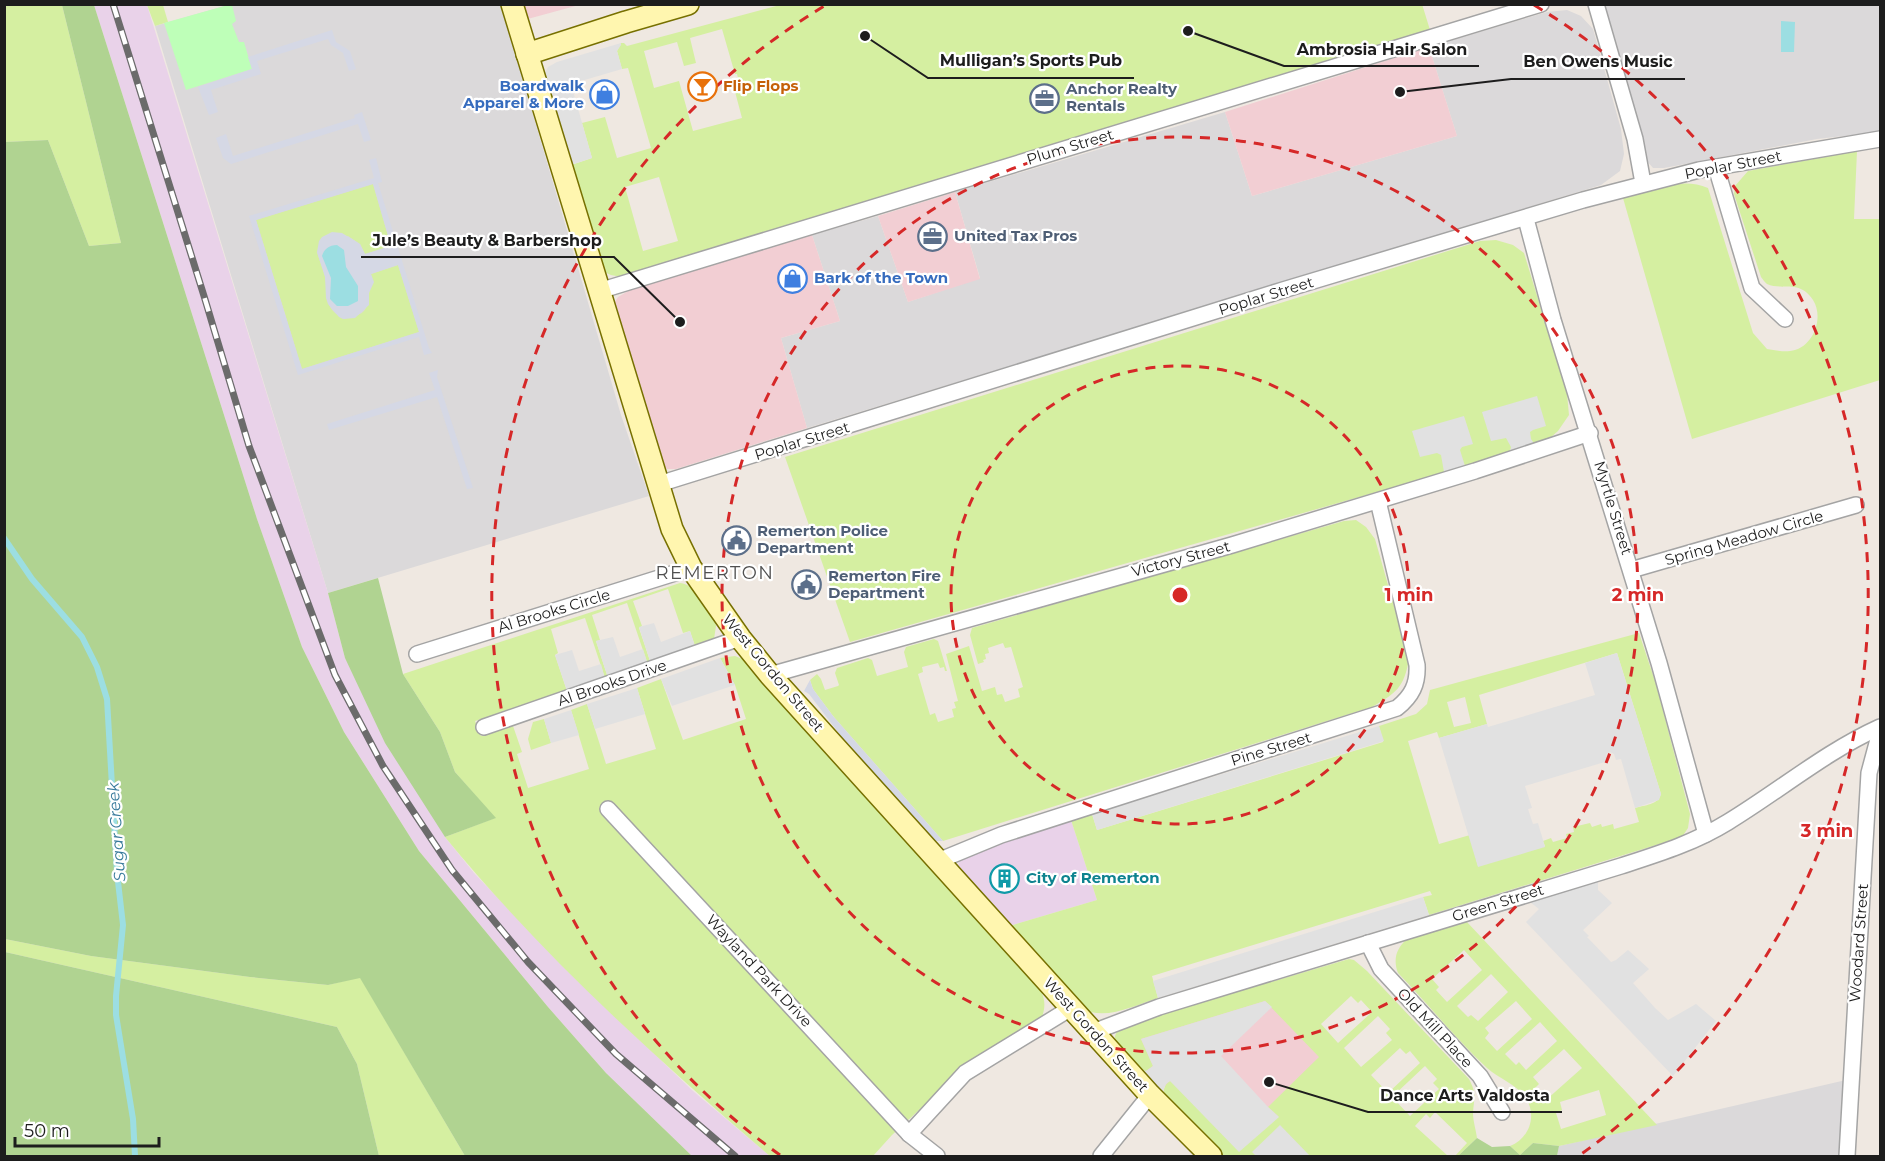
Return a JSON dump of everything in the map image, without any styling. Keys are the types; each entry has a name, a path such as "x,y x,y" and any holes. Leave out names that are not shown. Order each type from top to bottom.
{"street":[{"name":"West Gordon Street","path":"512,4 672,529 691,568 740,639 771,675 1150,1095 1211,1156"},
{"path":"527,54 688,4"},
{"name":"Plum Street","path":"599,291 1541,4"},
{"path":"1596,4 1635,139 1643,183"},
{"name":"Poplar Street","path":"659,484 1000,380 1283,290 1643,183 1716,167 1881,139"},
{"path":"1716,167 1752,288 1785,319"},
{"name":"Myrtle Street","path":"1526,219 1536,249 1553,320 1590,433 1659,663 1706,834"},
{"name":"Victory Street","path":"771,675 1232,545 1590,433"},
{"name":"Pine Street","path":"938,861 1001,835 1396,708 1410,697 1418,678 1417,664 1378,501"},
{"name":"Spring Meadow Circle","path":"1631,570 1856,505"},
{"name":"Al Brooks Circle","path":"417,654 691,568"},
{"name":"Al Brooks Drive","path":"484,727 740,639"},
{"name":"Green Street","path":"1093,1032 1159,1007 1621,866 1692,842 1726,823 1823,758 1881,727"},
{"name":"Woodard Street","path":"1847,1156 1869,773 1881,732"},
{"name":"Wayland Park Drive","path":"608,809 909,1134 937,1156"},
{"name":"Old Mill Place","path":"1368,943 1381,969 1480,1076 1502,1112"},
{"path":"909,1134 965,1073 1071,1008"},
{"path":"1101,1156 1150,1095"}],"shaded area":[{"path":"520,4 579,5 524,20"},
{"path":"94,5 147,5 328,593 345,658 445,837 474,873 567,970 693,1091 770,1156 692,1156 606,1073 548,1007 419,851 344,732 302,647 257,519"},
{"path":"228,5 501,5 621,415 649,496 328,593 155,26"},
{"path":"1600,5 1880,5 1880,132 1817,139 1664,168 1653,168 1647,161"},
{"path":"1567,10 1581,16 1593,29 1621,129 1624,154 1620,171 1601,185 807,428 781,338 840,321 812,235 878,216 908,302 980,278 955,192 1225,112 1252,196 1457,136 1429,47 1547,12"},
{"path":"332,30 336,42 350,51 356,69 349,71 343,53 331,45 328,39 257,61 261,74 211,90 218,112 209,115 198,87 252,69 248,57"},
{"path":"621,43 617,51 622,69 571,84 592,158 568,166 543,79 545,73 548,67 557,62"},
{"path":"1429,47 1457,136 1252,196 1225,112"},
{"path":"362,112 371,140 364,142 358,124 231,164 223,158 216,138 226,134 233,156 355,118 354,115"},
{"path":"376,158 382,182 378,183 432,353 424,355 419,337 298,375 249,216 374,178 369,160","holes":["373,184 391,246 365,254 360,244 342,233 332,232 322,237 317,252 325,277 326,298 339,317 355,318 369,305 369,293 374,282 371,274 398,265 419,332 302,369 256,220"]},
{"path":"955,192 980,279 908,302 878,216"},
{"path":"812,235 840,321 781,338 807,428 676,469 661,466 613,305 618,297 630,290"},
{"path":"438,370 437,377 473,488 467,489 437,397 329,430 327,424 435,390 429,373"},
{"path":"1537,396 1546,426 1530,432 1531,439 1536,446 1509,454 1511,447 1506,438 1491,441 1482,412"},
{"path":"1464,416 1473,444 1462,447 1460,450 1465,466 1444,472 1441,455 1437,453 1420,457 1412,431"},
{"path":"654,623 661,642 690,631 696,649 651,664 639,627"},
{"path":"613,637 620,657 643,649 648,665 608,678 596,641"},
{"path":"572,650 579,671 601,664 605,679 567,691 555,655"},
{"path":"1617,653 1661,794 1659,800 1635,808 1621,759 1616,760 1614,754 1610,752 1606,754 1608,761 1525,786 1532,808 1528,809 1533,824 1538,823 1545,847 1478,867 1439,738 1487,724 1488,727 1595,695 1585,663"},
{"path":"720,658 735,685 672,706 661,679"},
{"path":"810,680 813,689 833,716 943,841 933,841 846,749 841,736 809,694 804,691"},
{"path":"637,688 645,714 595,729 587,704"},
{"path":"571,710 579,735 551,743 544,719"},
{"path":"1379,726 1384,741 1097,830 1092,814"},
{"path":"1071,820 1097,900 1006,927 957,868 960,860 966,855"},
{"path":"1598,882 1598,890 1612,903 1583,930 1589,936 1587,937 1611,962 1628,950 1649,969 1633,983 1668,1020 1696,1004 1716,1021 1673,1076 1526,922 1539,909 1530,902"},
{"path":"1423,897 1429,915 1158,998 1153,981"},
{"path":"1262,984 1337,1064 1235,1156 1114,1038"},
{"path":"1265,1001 1272,1007 1221,1056 1279,1117 1239,1152 1170,1081 1163,1091 1164,1097 1138,1070 1146,1071 1153,1066 1141,1039"},
{"path":"1846,1080 1841,1156 1557,1156 1559,1146"},
{"path":"1280,1125 1310,1156 1256,1156 1252,1152"}],"green space":[{"path":"1422,4 1430,30 620,276 606,273 600,266 568,166 592,158 582,123 605,117 617,158 651,148 628,68 622,69 617,51 621,43 627,46 780,5","holes":["722,29 740,86 734,88 742,118 693,131 679,81 654,88 644,51 677,42 684,66 696,63 690,38","659,177 678,241 643,251 625,187"]},
{"path":"4,5 62,5 121,243 89,246 48,140 5,142"},
{"path":"62,5 94,5 257,519 302,647 344,732 419,851 548,1007 606,1073 692,1156 465,1156 360,978 328,985 250,977 91,956 5,939 5,142 48,140 89,246 121,243"},
{"path":"147,5 163,5 168,22 155,26"},
{"path":"232,5 236,21 232,24 239,42 244,42 252,69 186,90 164,23"},
{"path":"1857,151 1854,219 1880,219 1880,380 1692,439 1623,198 1676,184 1708,188 1753,333 1767,349 1790,351 1805,345 1810,339 1817,324 1816,308 1813,300 1802,290 1773,286 1767,284 1761,277 1734,194 1735,186 1748,171"},
{"path":"373,184 391,246 365,254 360,244 348,236 317,252 325,276 329,305 337,315 344,319 360,314 367,305 372,284 371,274 398,265 419,332 302,369 256,220"},
{"path":"1496,240 1513,245 1524,253 1567,394 1569,415 1558,431 1542,445 850,642 785,457 1480,241"},
{"path":"1356,520 1366,527 1375,539 1409,659 1398,689 1387,698 1372,707 943,841 833,716 813,689 810,680 817,674 825,690 838,686 835,673 837,668 868,658 872,660 877,676 908,667 904,652 906,647 934,639 938,641 947,671 944,667 940,668 938,663 922,667 923,672 918,674 930,715 935,713 938,722 954,717 952,709 956,708 954,702 958,701 946,654 969,646 982,691 995,687 997,695 1002,694 1005,702 1020,697 1018,689 1023,687 1011,647 1005,648 1003,643 988,648 989,653 985,654 986,659 978,664 970,635 972,628 1344,521"},
{"path":"378,578 403,674 440,732 455,772 496,818 445,837 385,743 345,658 328,593"},
{"path":"680,583 686,584 696,592 715,622 714,639 696,649 690,631 683,633 668,589 633,601 651,664 648,665 627,603 592,615 600,640 596,641 608,678 605,678 585,618 551,629 558,653 555,655 567,691 475,721 481,736 513,726 522,752 517,754 528,788 589,769 571,710 587,704 606,764 656,749 637,688 661,679 683,740 746,719 735,685 720,658 735,656 745,660 786,709 1041,991 1044,999 1041,1020 945,1086 892,1135 873,1156 770,1156 600,1004 520,922 445,837 495,818 455,772 440,732 403,674"},
{"path":"1639,633 1656,684 1690,814 1688,828 1682,837 1429,915 1423,897 1432,895 1430,891 1152,976 1158,998 1111,1013 1083,1009 1006,927 1097,900 1071,820 1092,814 1097,830 1383,742 1379,726 1416,714 1427,704 1430,690","holes":["1617,653 1661,794 1654,802 1635,808 1639,822 1614,829 1613,824 1592,827 1590,823 1573,827 1574,832 1566,834 1567,838 1553,842 1551,838 1543,841 1545,846 1478,866 1470,835 1439,844 1408,741 1437,732 1439,738 1487,724 1479,695","1465,697 1471,723 1454,727 1447,702"]},
{"path":"544,719 551,743 531,750 528,739 533,722"},
{"path":"1467,922 1657,1125 1559,1146 1533,1143 1520,1155 1510,1146 1522,1138 1529,1127 1531,1114 1527,1100 1519,1090 1492,1072 1476,1057 1398,973 1396,955 1406,940","holes":["1464,950 1482,970 1447,1002 1436,990 1439,987 1432,979","1491,974 1508,992 1478,1021 1471,1015 1468,1017 1457,1006","1516,1001 1532,1019 1497,1051 1485,1038 1489,1033 1485,1028","1540,1022 1557,1041 1526,1070 1519,1062 1516,1065 1505,1054","1564,1049 1582,1068 1546,1100 1535,1088 1539,1084 1533,1077","1599,1090 1606,1115 1561,1129 1556,1113 1562,1110 1560,1102"]},
{"path":"5,939 91,956 250,977 328,985 360,977 465,1156 379,1156 357,1064 337,1027 5,952"},
{"path":"5,952 337,1027 357,1064 379,1156 5,1156"},
{"path":"1349,959 1354,960 1469,1079 1474,1092 1473,1116 1477,1138 1458,1156 1455,1156 1467,1143 1435,1112 1430,1118 1426,1114 1415,1126 1448,1156 1219,1156 1164,1097 1164,1088 1170,1081 1279,1117 1268,1107 1319,1057 1265,1001 1141,1039 1153,1066 1146,1071 1133,1065 1116,1044 1117,1032 1127,1024","holes":["1351,996 1358,1003 1361,1000 1372,1012 1338,1043 1321,1024","1378,1016 1390,1029 1386,1033 1392,1040 1361,1067 1344,1048","1400,1048 1406,1054 1410,1051 1420,1063 1388,1093 1371,1075","1425,1066 1437,1079 1433,1083 1439,1089 1410,1116 1392,1097"]},
{"path":"1477,1138 1492,1147 1510,1146 1520,1155 1533,1143 1559,1146 1557,1156 1458,1156"}],"water":[{"path":"1781,21 1795,22 1794,52 1781,52"},
{"path":"337,245 344,250 346,267 358,286 358,301 348,306 337,306 330,299 331,278 322,256 327,248"}],"waterway":[{"name":"Sugar Creek","path":"4,538 32,579 82,637 97,667 107,699 117,873 123,925 116,1015 133,1119 135,1156"}],"railway":[{"path":"113,4 249,446 335,675 383,766 452,870 528,962 616,1054 735,1156"}],"place":[{"name":"Ambrosia Hair Salon","path":"1188,31"},
{"name":"Mulligan’s Sports Pub","path":"865,36"},
{"name":"Flip Flops","path":"702,86"},
{"name":"Ben Owens Music","path":"1400,92"},
{"name":"Boardwalk Apparel & More","path":"605,95"},
{"name":"Anchor Realty Rentals","path":"1045,98"},
{"name":"United Tax Pros","path":"933,236"},
{"name":"Bark of the Town","path":"793,278"},
{"name":"Jule’s Beauty & Barbershop","path":"680,322"},
{"name":"Remerton Police Department","path":"736,540"},
{"name":"Remerton Fire Department","path":"807,585"},
{"name":"City of Remerton","path":"1005,878"},
{"name":"Dance Arts Valdosta","path":"1269,1082"}],"district":[{"name":"REMERTON","path":"715,573"}]}
